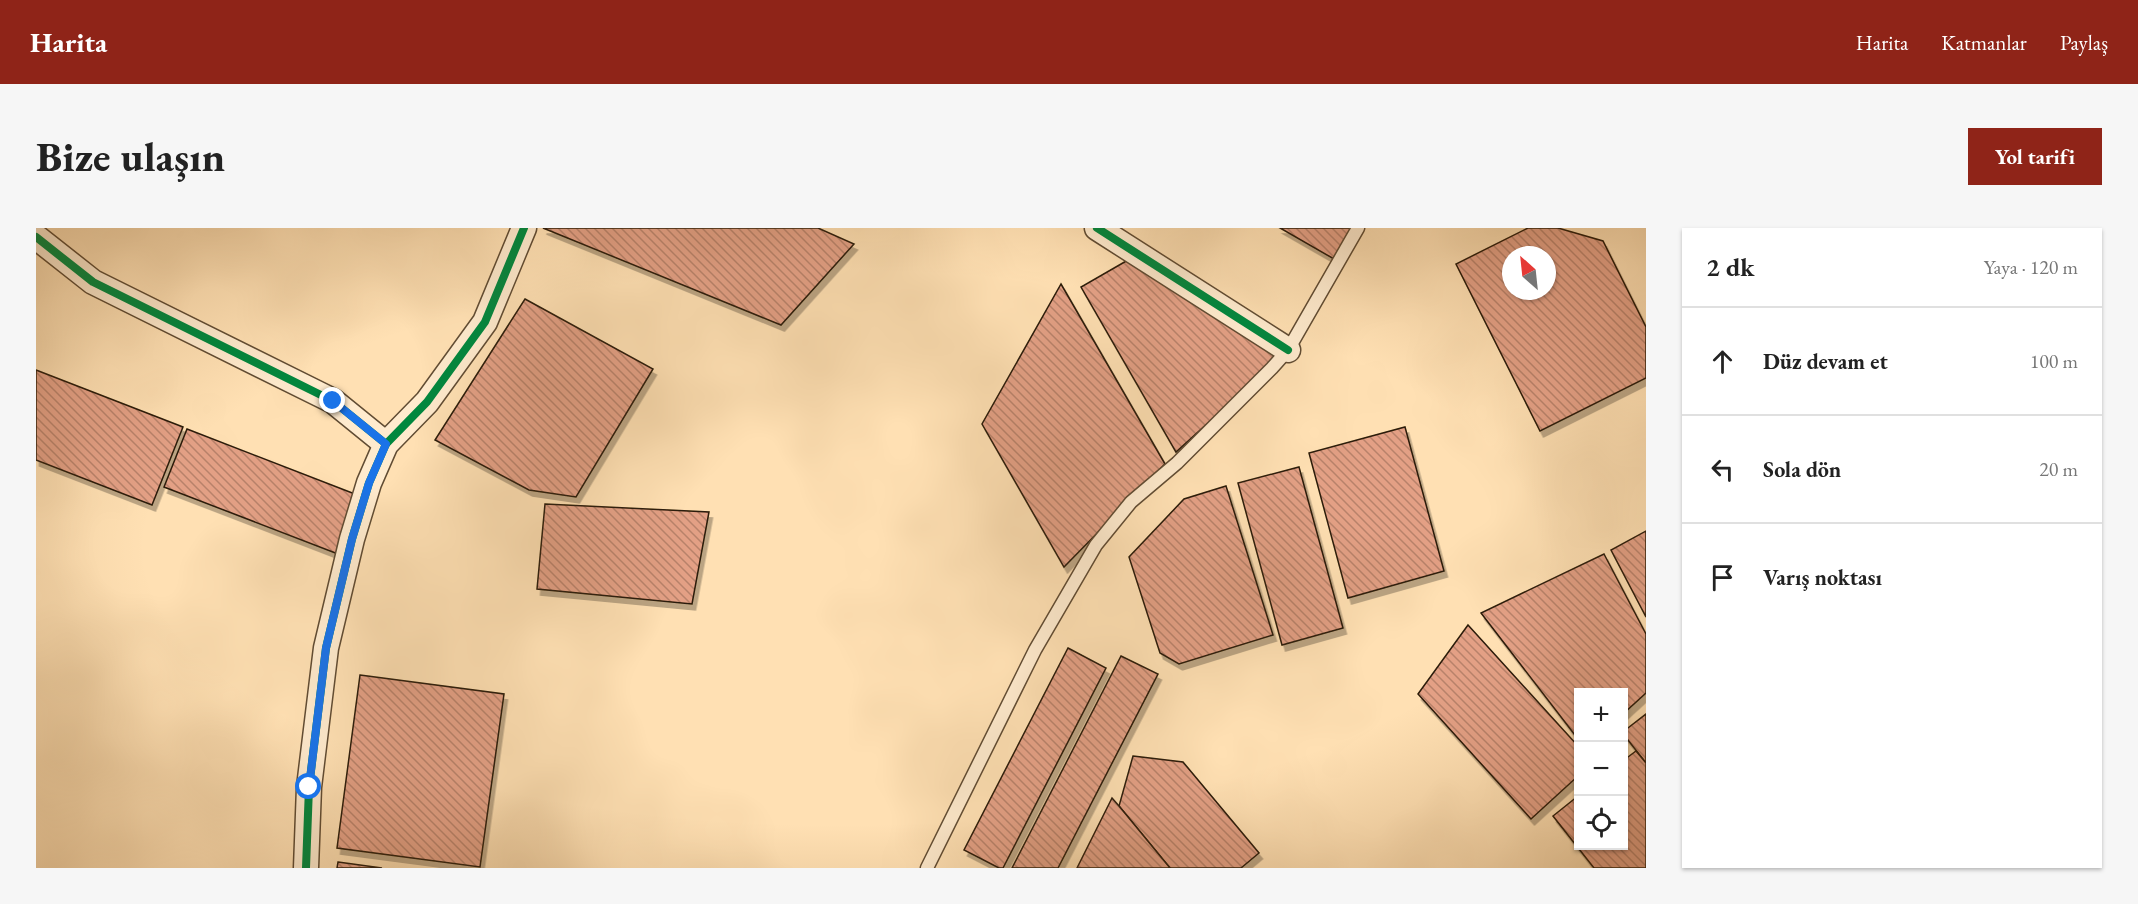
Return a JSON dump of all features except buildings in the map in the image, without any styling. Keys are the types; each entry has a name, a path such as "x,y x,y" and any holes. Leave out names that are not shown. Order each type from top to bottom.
{"street":[{"path":"306,868 309,787 326,648 355,528 369,483 386,444 426,402 485,322 524,228"},
{"path":"1097,228 1288,350"},
{"path":"36,237 93,282 333,401 386,444"}],"lane":[{"path":"927,868 1035,650 1096,545 1131,502 1177,463 1272,369 1288,350 1358,228"}],"cycle path":[{"path":"306,868 309,787 326,648 352,539 369,483 386,444 427,402 485,322 524,228"},
{"path":"1097,228 1288,350"},
{"path":"36,237 93,282 333,401 386,444"}],"route":[{"path":"309,787 326,648 352,539 369,483 386,444 333,401"}]}
